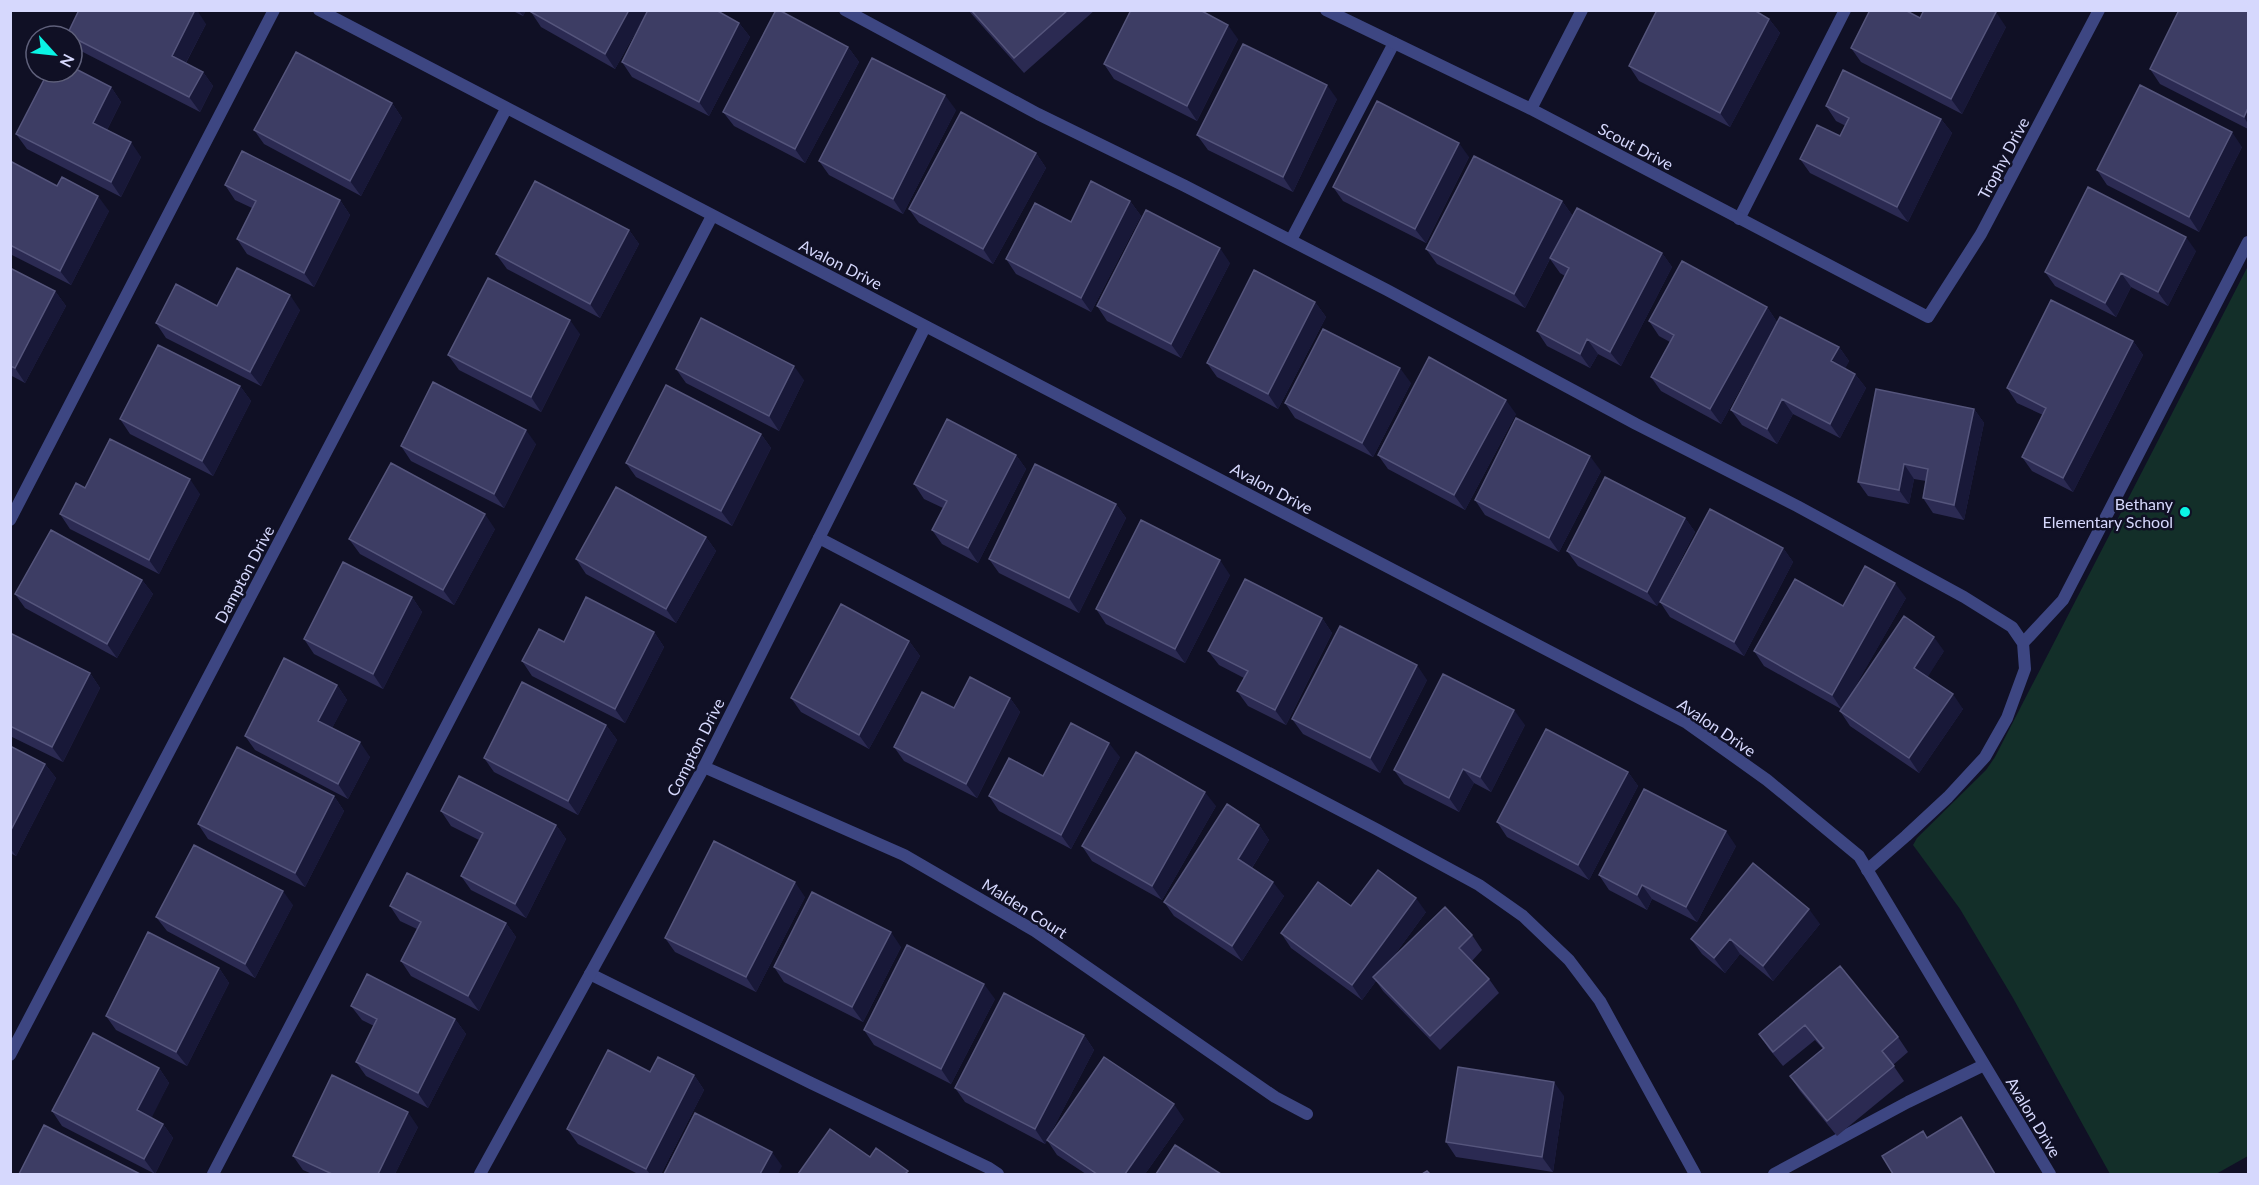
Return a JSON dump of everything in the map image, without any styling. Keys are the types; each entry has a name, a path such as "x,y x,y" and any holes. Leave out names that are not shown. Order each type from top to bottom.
{"street":[{"path":"10,520 274,10"},
{"name":"Avalon Drive","path":"319,10 1687,723 1767,780 1859,856 2050,1174"},
{"path":"845,10 1038,114 1291,240 1636,424 1797,506 1964,597 2012,627 2023,643 2025,669 2007,718 1985,757 1948,797 1867,870"},
{"name":"Scout Drive","path":"1326,10 1531,109 1928,317"},
{"path":"1531,109 1582,10"},
{"path":"1739,219 1845,10"},
{"name":"Trophy Drive","path":"1928,317 1981,234 2099,10"},
{"path":"1291,240 1394,43"},
{"name":"Dampton Drive","path":"10,1055 506,109"},
{"path":"213,1174 711,216"},
{"path":"2023,643 2063,600 2248,242"},
{"name":"Compton Drive","path":"480,1174 704,767 925,327"},
{"path":"819,538 1397,840 1479,885 1523,916 1569,960 1600,1000 1695,1174"},
{"name":"Malden Court","path":"704,767 904,855 1035,931 1275,1097 1307,1114"},
{"path":"590,974 998,1174"},
{"path":"1774,1174 1908,1102 1984,1065"}],"green space":[{"name":"Bethany Elementary School","path":"2248,266 2248,1156 2216,1174 2110,1174 2013,998 1960,909 1913,845 1917,838 1986,770 1995,757"}],"building":[{"path":"79,10 195,10 172,56 203,72 189,97 84,43 84,24 72,24"},
{"path":"532,10 629,10 605,54 531,12"},
{"path":"648,10 716,10 739,23 699,102 622,62"},
{"path":"776,10 848,47 795,149 723,112"},
{"path":"971,10 1068,10 1014,58"},
{"path":"1131,10 1200,10 1228,25 1187,106 1104,64"},
{"path":"1657,10 1754,10 1769,19 1720,113 1629,66"},
{"path":"1870,10 1905,10 1920,18 1924,10 1993,10 1996,12 1951,99 1851,48"},
{"path":"2179,10 2248,11 2248,108 2244,117 2150,69"},
{"path":"1243,44 1327,85 1283,177 1197,135"},
{"path":"296,52 392,103 350,181 254,130"},
{"path":"872,58 945,95 893,199 819,161"},
{"path":"1843,70 1941,119 1897,207 1800,159 1817,125 1840,136 1849,118 1826,106"},
{"path":"84,73 111,87 93,123 131,142 111,182 16,134 42,84 84,84"},
{"path":"2140,85 2232,132 2189,217 2097,170"},
{"path":"1377,101 1459,143 1415,229 1333,187"},
{"path":"961,112 1036,153 983,249 909,209"},
{"path":"242,151 340,200 304,273 237,239 256,201 225,185"},
{"path":"1474,156 1562,201 1514,294 1426,249"},
{"path":"10,161 57,186 62,177 98,196 60,271 10,245"},
{"path":"535,181 629,230 590,304 496,254"},
{"path":"1091,181 1130,201 1081,298 1006,259 1035,203 1071,222"},
{"path":"2088,187 2186,237 2158,292 2121,273 2105,303 2045,272"},
{"path":"1577,208 1662,253 1610,352 1587,339 1580,354 1537,331 1569,268 1550,258"},
{"path":"1146,210 1220,248 1171,344 1097,306"},
{"path":"1682,261 1767,307 1710,409 1651,377 1674,335 1649,321"},
{"path":"10,268 55,291 15,368 10,366"},
{"path":"237,268 290,295 250,372 156,323 176,284 217,306"},
{"path":"1254,270 1315,302 1268,394 1207,363"},
{"path":"488,278 570,320 531,397 448,355"},
{"path":"2051,300 2133,341 2063,478 2022,457 2046,408 2007,388"},
{"path":"1780,317 1839,347 1831,361 1855,374 1830,424 1782,399 1767,429 1731,410"},
{"path":"701,318 794,366 769,416 676,369"},
{"path":"1323,329 1400,368 1362,443 1285,403"},
{"path":"158,345 240,386 202,461 120,419"},
{"path":"1429,357 1506,400 1454,495 1378,455"},
{"path":"433,382 526,430 494,494 401,446"},
{"path":"666,385 761,434 721,511 626,463"},
{"path":"1876,389 1974,409 1954,505 1923,498 1928,469 1904,464 1899,490 1858,482"},
{"path":"1516,418 1590,456 1549,538 1475,500"},
{"path":"947,419 1016,455 968,548 932,530 947,501 914,484"},
{"path":"110,439 190,479 149,560 60,514 76,483 85,488"},
{"path":"391,463 485,514 443,590 349,539"},
{"path":"1035,464 1116,504 1069,598 989,559"},
{"path":"1605,477 1685,518 1647,592 1567,551"},
{"path":"616,487 706,537 666,609 576,559"},
{"path":"1710,509 1783,548 1734,642 1660,602"},
{"path":"1141,520 1220,560 1175,649 1096,609"},
{"path":"51,530 142,580 107,644 15,594"},
{"path":"343,562 412,597 373,674 304,639"},
{"path":"1865,566 1895,583 1832,695 1754,651 1795,579 1843,606"},
{"path":"1245,579 1322,618 1275,710 1237,691 1248,671 1208,651"},
{"path":"586,597 654,632 615,709 522,661 539,629 564,642"},
{"path":"841,604 909,641 859,735 791,698"},
{"path":"1904,616 1934,637 1914,668 1953,694 1909,758 1840,711"},
{"path":"1340,626 1417,665 1370,758 1292,719"},
{"path":"10,633 90,673 52,747 10,726"},
{"path":"284,658 337,685 318,721 360,742 338,784 245,736"},
{"path":"1443,674 1514,710 1480,777 1463,769 1449,798 1394,770"},
{"path":"970,677 1010,698 966,784 894,747 922,692 954,708"},
{"path":"522,682 606,725 568,801 484,758"},
{"path":"1071,723 1109,743 1061,835 989,796 1009,758 1043,776"},
{"path":"1546,729 1628,772 1578,865 1497,822"},
{"path":"10,746 45,764 10,832"},
{"path":"237,747 334,796 295,873 198,824"},
{"path":"1136,752 1205,792 1152,886 1082,846"},
{"path":"459,776 556,825 515,904 461,876 483,833 441,811"},
{"path":"1644,789 1726,831 1686,907 1642,885 1637,895 1599,875"},
{"path":"1227,804 1259,825 1238,859 1273,882 1232,946 1164,902"},
{"path":"714,841 795,882 746,977 665,938"},
{"path":"194,845 283,891 245,964 156,917"},
{"path":"1753,863 1809,909 1763,966 1730,939 1714,958 1691,939"},
{"path":"1378,870 1416,898 1352,985 1281,933 1318,882 1351,906"},
{"path":"407,873 506,923 468,996 401,961 421,922 390,906"},
{"path":"812,892 891,932 852,1007 774,967"},
{"path":"1445,907 1472,935 1459,948 1489,979 1430,1036 1373,977"},
{"path":"148,932 219,968 176,1052 106,1016"},
{"path":"907,945 984,984 941,1069 864,1030"},
{"path":"1840,966 1898,1037 1882,1051 1894,1066 1827,1121 1790,1076 1824,1048 1805,1025 1773,1052 1759,1034"},
{"path":"367,974 455,1019 418,1093 356,1062 377,1019 351,1006"},
{"path":"1004,993 1084,1035 1035,1129 955,1088"},
{"path":"93,1033 159,1068 137,1110 163,1124 144,1159 52,1111"},
{"path":"608,1050 650,1072 658,1057 694,1075 646,1169 567,1129"},
{"path":"1104,1057 1174,1104 1125,1174 1097,1174 1047,1140"},
{"path":"1458,1067 1554,1082 1542,1157 1446,1142"},
{"path":"332,1075 408,1112 378,1174 332,1174 293,1156"},
{"path":"695,1113 772,1152 760,1174 664,1174"},
{"path":"1961,1117 1995,1174 1893,1174 1882,1156 1923,1131 1927,1138"},
{"path":"44,1125 140,1174 19,1174"},
{"path":"830,1129 870,1157 876,1148 908,1171 905,1174 798,1174"},
{"path":"1175,1145 1221,1174 1156,1174"}],"place":[{"name":"Bethany Elementary School","path":"2185,512"}]}
